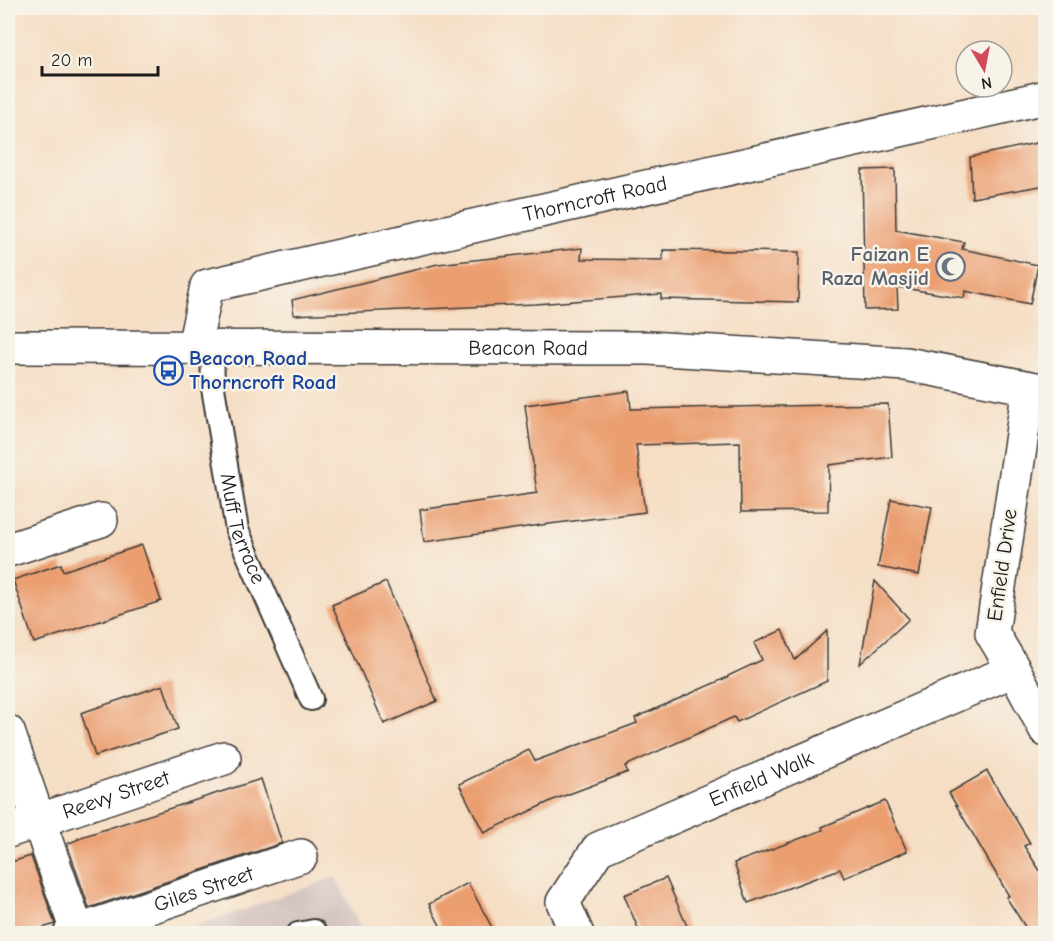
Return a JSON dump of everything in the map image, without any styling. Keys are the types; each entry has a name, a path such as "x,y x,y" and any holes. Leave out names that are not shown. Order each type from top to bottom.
{"street":[{"name":"Thorncroft Road","path":"203,348 207,286 1046,97"},
{"name":"Beacon Road","path":"8,347 648,348 906,364 1037,389"},
{"name":"Enfield Drive","path":"1037,389 992,633 1046,729"},
{"path":"8,550 101,520"},
{"name":"Enfield Walk","path":"578,933 563,902 598,849 1014,670"},
{"path":"8,732 23,826 75,933"},
{"name":"Reevy Street","path":"23,826 224,758"},
{"name":"Giles Street","path":"75,933 301,856"}],"lane":[{"name":"Muff Terrace","path":"203,348 213,388 237,530 311,699"},
{"path":"298,933 315,933"}],"shaded area":[{"path":"336,877 363,933 174,934"}],"building":[{"path":"1046,141 1046,185 972,198 970,157"},
{"path":"895,169 896,230 964,242 962,249 1038,265 1030,304 965,291 964,298 897,287 898,309 865,310 862,170"},
{"path":"582,248 581,259 663,260 663,250 799,252 798,302 661,299 661,294 536,304 294,315 292,300 438,264"},
{"path":"629,391 631,409 888,404 892,457 829,465 828,511 741,512 740,442 636,445 645,512 424,542 420,510 537,493 525,405"},
{"path":"891,499 932,507 919,575 878,567"},
{"path":"142,545 161,601 34,643 13,580 61,564 63,571"},
{"path":"875,581 909,619 860,664"},
{"path":"386,582 437,701 384,724 332,605"},
{"path":"782,630 795,660 827,631 827,681 737,722 734,717 625,766 628,772 553,800 484,833 459,784 529,750 535,761 637,723 635,718 762,660 754,643"},
{"path":"163,685 178,729 95,756 81,713"},
{"path":"987,771 1030,843 1024,846 1046,880 1046,933 1029,933 1006,897 1009,896 949,793"},
{"path":"261,779 282,843 89,908 67,844 78,838"},
{"path":"885,801 907,851 844,878 840,869 748,903 734,863 823,830 822,827"},
{"path":"31,856 55,924 27,933 8,933 8,863"},
{"path":"666,878 690,933 640,933 624,895"},
{"path":"468,883 495,933 444,933 429,904"}],"place":[{"name":"Faizan E Raza Masjid","path":"950,266"},
{"name":"Beacon Road Thorncroft Road","path":"168,370"}]}
